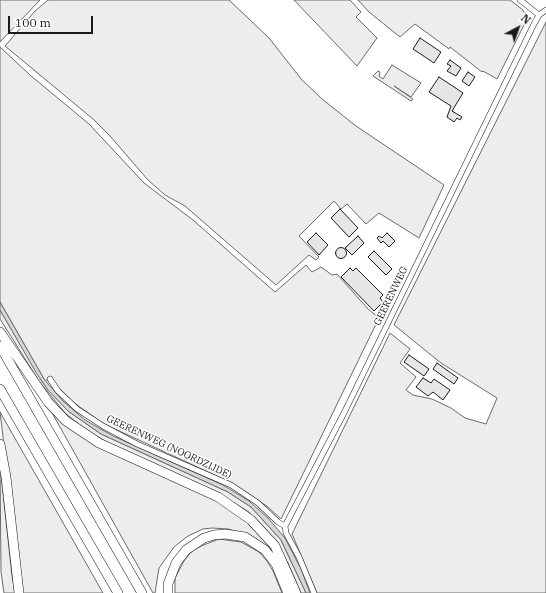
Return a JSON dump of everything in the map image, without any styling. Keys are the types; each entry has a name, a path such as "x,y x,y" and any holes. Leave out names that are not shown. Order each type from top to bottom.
{"highway":[{"path":"0,332 48,402 66,421 86,435 111,449 218,497 251,520 275,546 296,593"},
{"path":"0,346 142,593"},
{"path":"0,389 118,593"},
{"path":"0,444 6,477 19,593"},
{"path":"168,593 168,584 174,567 186,550 204,538 225,534 245,537 265,550 276,564 288,593"}],"street":[{"path":"520,0 539,15"},
{"name":"GEERENWEG","path":"286,526 344,412 539,15 546,10"},
{"name":"GEERENWEG (NOORDZIJDE)","path":"50,379 77,409 103,426 137,444 231,485 258,503 278,522 286,526"},
{"path":"286,526 286,533 299,557 314,593"}],"shaded area":[{"path":"0,0 40,0 0,42"},
{"path":"48,0 229,0 269,38 302,80 322,99 356,126 444,185 419,238 379,213 366,224 347,204 341,209 334,201 299,236 319,257 316,260 309,255 276,285 185,206 165,195 148,180 110,136 93,119 5,46 35,11"},
{"path":"294,0 350,0 361,12 356,17 377,38 357,66"},
{"path":"358,0 510,0 523,10 527,19 497,79 483,71 482,72 450,47 449,49 415,24 400,37 369,12"},
{"path":"546,22 546,593 317,593 292,534 390,333 410,349 400,363 416,377 406,390 413,395 432,399 451,408 465,418 486,424 497,398 441,363 394,325"},
{"path":"0,47 30,75 89,124 144,183 193,220 275,292 306,265 312,272 321,267 332,275 337,274 368,309 379,318 281,519 268,507 232,483 104,424 67,398 50,378 45,381 0,302"},
{"path":"392,65 421,83 411,97 394,86 413,99 411,101 373,76 378,71 380,72 379,76 383,79"},
{"path":"0,302 44,379 63,401 85,420 113,436 223,485 249,501 268,518 285,538 301,569 310,593 306,593 281,540 251,507 228,492 101,434 68,411 48,390 37,374 0,310"},
{"path":"0,310 43,383 68,411 101,434 228,492 251,507 281,540 306,593 301,593 288,563 276,543 249,512 215,491 110,444 85,429 65,413 39,381 0,319"},
{"path":"51,411 65,424 223,503 246,518 273,551 284,578 245,534 228,529 203,529 188,536 174,547 159,568 155,593 153,593"},
{"path":"0,412 103,593 22,593"},
{"path":"0,466 15,593 4,593 1,572"},
{"path":"219,539 241,542 259,552 273,571 282,593 175,593 175,578 184,561 192,551"}],"building":[{"path":"420,38 441,52 434,63 413,49"},
{"path":"450,60 461,68 456,76 447,71 451,66 447,64"},
{"path":"468,72 475,77 469,86 462,81"},
{"path":"439,77 463,93 452,111 462,117 460,120 457,118 454,122 447,117 451,106 429,92"},
{"path":"340,209 358,228 349,237 331,218"},
{"path":"316,233 328,245 319,255 307,242"},
{"path":"387,233 395,241 389,247 383,241 381,243 377,238 379,236 382,238"},
{"path":"358,236 364,243 352,255 345,248"},
{"path":"341,247 345,249 347,253 345,257 341,259 337,257 335,253 337,249"},
{"path":"374,251 392,269 386,275 368,257"},
{"path":"350,268 353,271 356,268 383,295 380,298 383,302 374,311 341,277"},
{"path":"409,355 429,369 424,376 404,362"},
{"path":"437,363 458,378 454,384 433,369"},
{"path":"423,378 431,383 434,379 450,390 443,400 433,392 428,396 416,387"}]}
